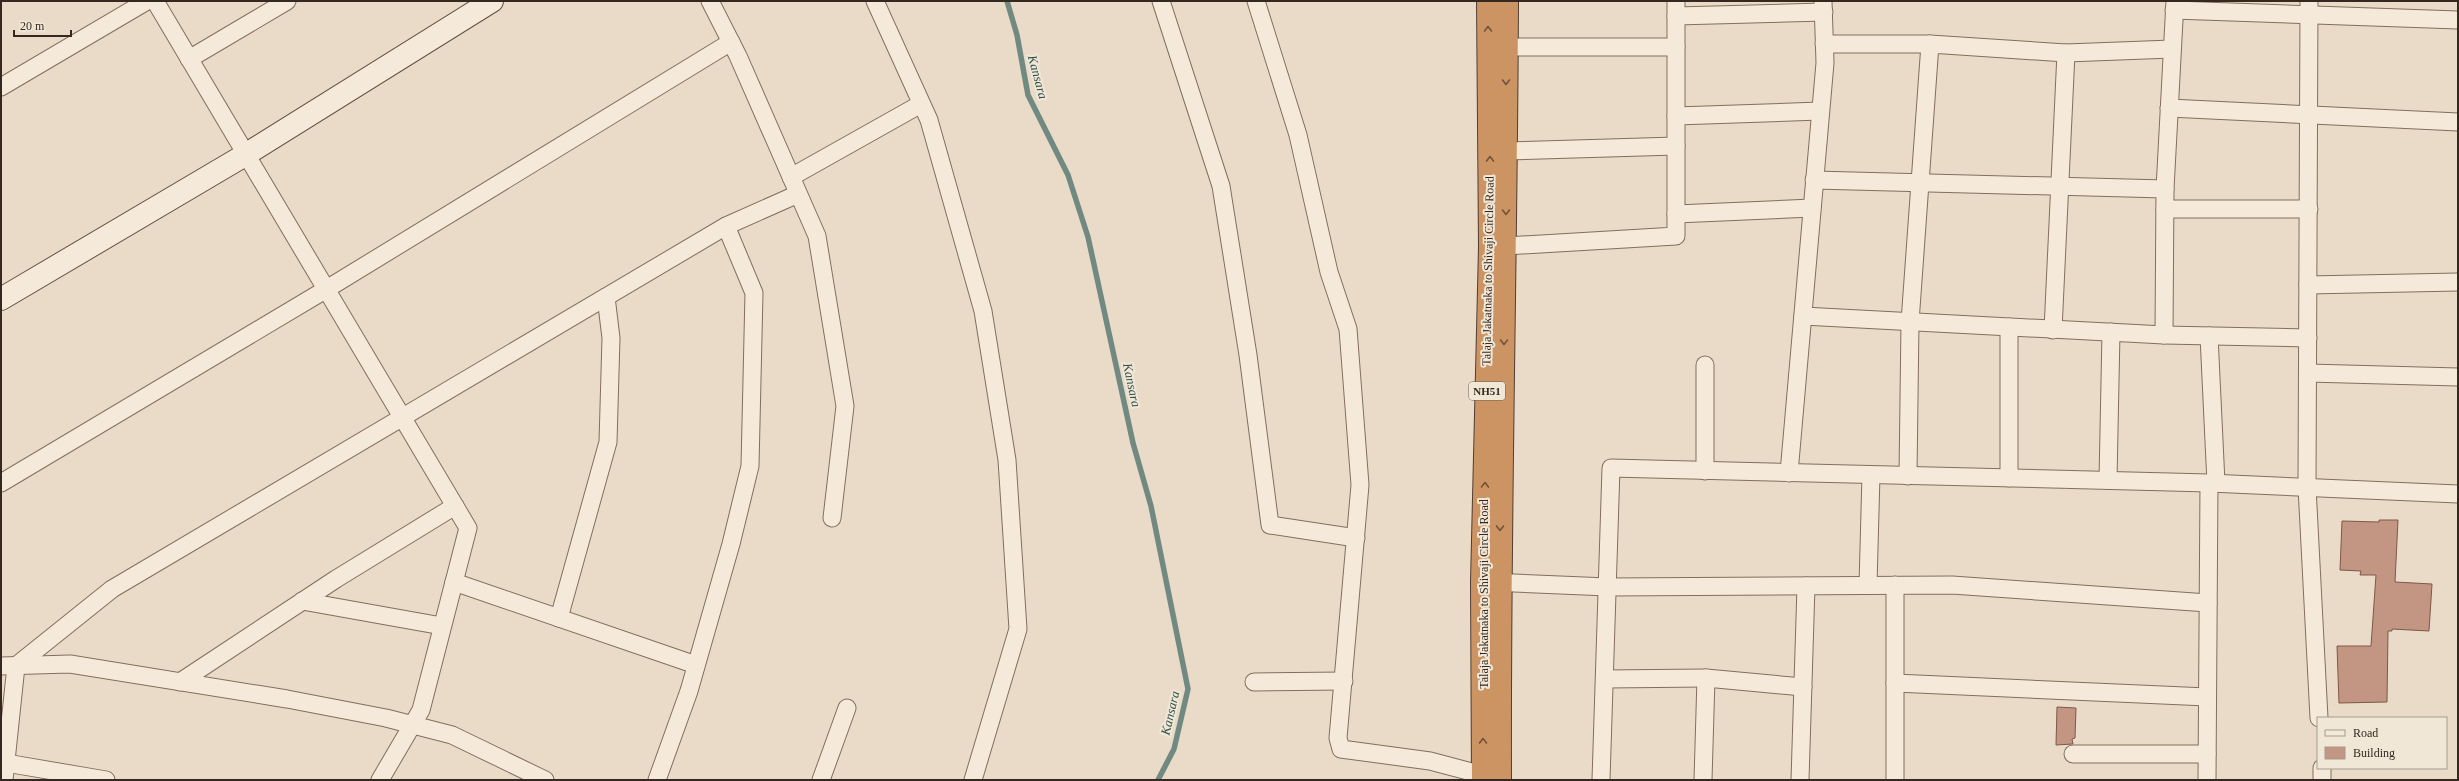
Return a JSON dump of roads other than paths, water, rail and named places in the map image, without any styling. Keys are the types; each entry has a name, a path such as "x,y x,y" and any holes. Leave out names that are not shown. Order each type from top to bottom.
{"highway":[{"name":"Talaja Jakatnaka to Shivaji Circle Road","path":"1488,1 1491,582 1489,778"},
{"name":"Talaja Jakatnaka to Shivaji Circle Road","path":"1491,582 1506,246 1507,1"}],"street":[{"path":"1,87 147,1"},
{"path":"155,1 325,290 468,528 421,710 380,780"},
{"path":"189,59 287,1"},
{"path":"1,299 245,155 492,1"},
{"path":"710,1 731,42 817,236 845,406 832,518"},
{"path":"875,1 929,120 984,311 1007,460 1018,630 973,780"},
{"path":"1161,1 1221,186 1248,355 1270,524 1356,538"},
{"path":"1256,1 1298,135 1329,272 1348,329 1360,485 1338,738 1341,749 1430,761 1489,778"},
{"path":"1506,246 1676,236 1676,9 1823,6 1824,44 1820,111 1789,473"},
{"path":"2164,335 2165,189 2175,6 2309,8 2458,20"},
{"path":"2309,8 2307,487 2319,717"},
{"path":"1,483 325,290 731,42"},
{"path":"1824,44 1930,44 2066,53 2172,49"},
{"path":"1908,476 1910,322 1930,44"},
{"path":"1506,47 1676,47"},
{"path":"2054,330 2066,53"},
{"path":"791,177 921,104"},
{"path":"2169,108 2458,122"},
{"path":"1676,116 1820,111"},
{"path":"1506,151 1676,146"},
{"path":"1814,180 2165,189"},
{"path":"9,666 112,589 726,226 798,194"},
{"path":"1676,214 1812,208"},
{"path":"2165,209 2308,209"},
{"path":"657,780 696,665 732,544 750,466 754,293 726,226"},
{"path":"2308,285 2458,282"},
{"path":"559,618 608,442 611,338 606,297"},
{"path":"1803,316 2164,335 2308,338"},
{"path":"2009,327 2009,478"},
{"path":"2108,480 2111,332"},
{"path":"2207,780 2208,603 2212,483 2210,336"},
{"path":"1705,365 1705,471"},
{"path":"2308,373 2458,376"},
{"path":"1601,780 1611,468 2212,483 2458,494"},
{"path":"1868,585 1871,475"},
{"path":"180,682 302,601 455,506"},
{"path":"454,582 696,665"},
{"path":"1491,582 1608,587 1952,585 2208,603"},
{"path":"1895,585 1895,780"},
{"path":"1800,780 1806,586"},
{"path":"302,601 442,626"},
{"path":"9,666 70,664 287,698 452,735 534,777"},
{"path":"4,780 6,763 9,666"},
{"path":"1605,679 1706,678 1803,687"},
{"path":"1702,780 1706,678"},
{"path":"1254,682 1344,681"},
{"path":"1895,684 2207,697"},
{"path":"821,780 847,708"},
{"path":"2073,754 2207,754"},
{"path":"6,763 106,780"},
{"path":"2322,769 2322,780"}],"waterway":[{"name":"Kansara","path":"1007,1 1017,35 1028,95 1068,175 1088,237 1133,443 1151,506 1188,689 1174,749 1158,780"}]}
